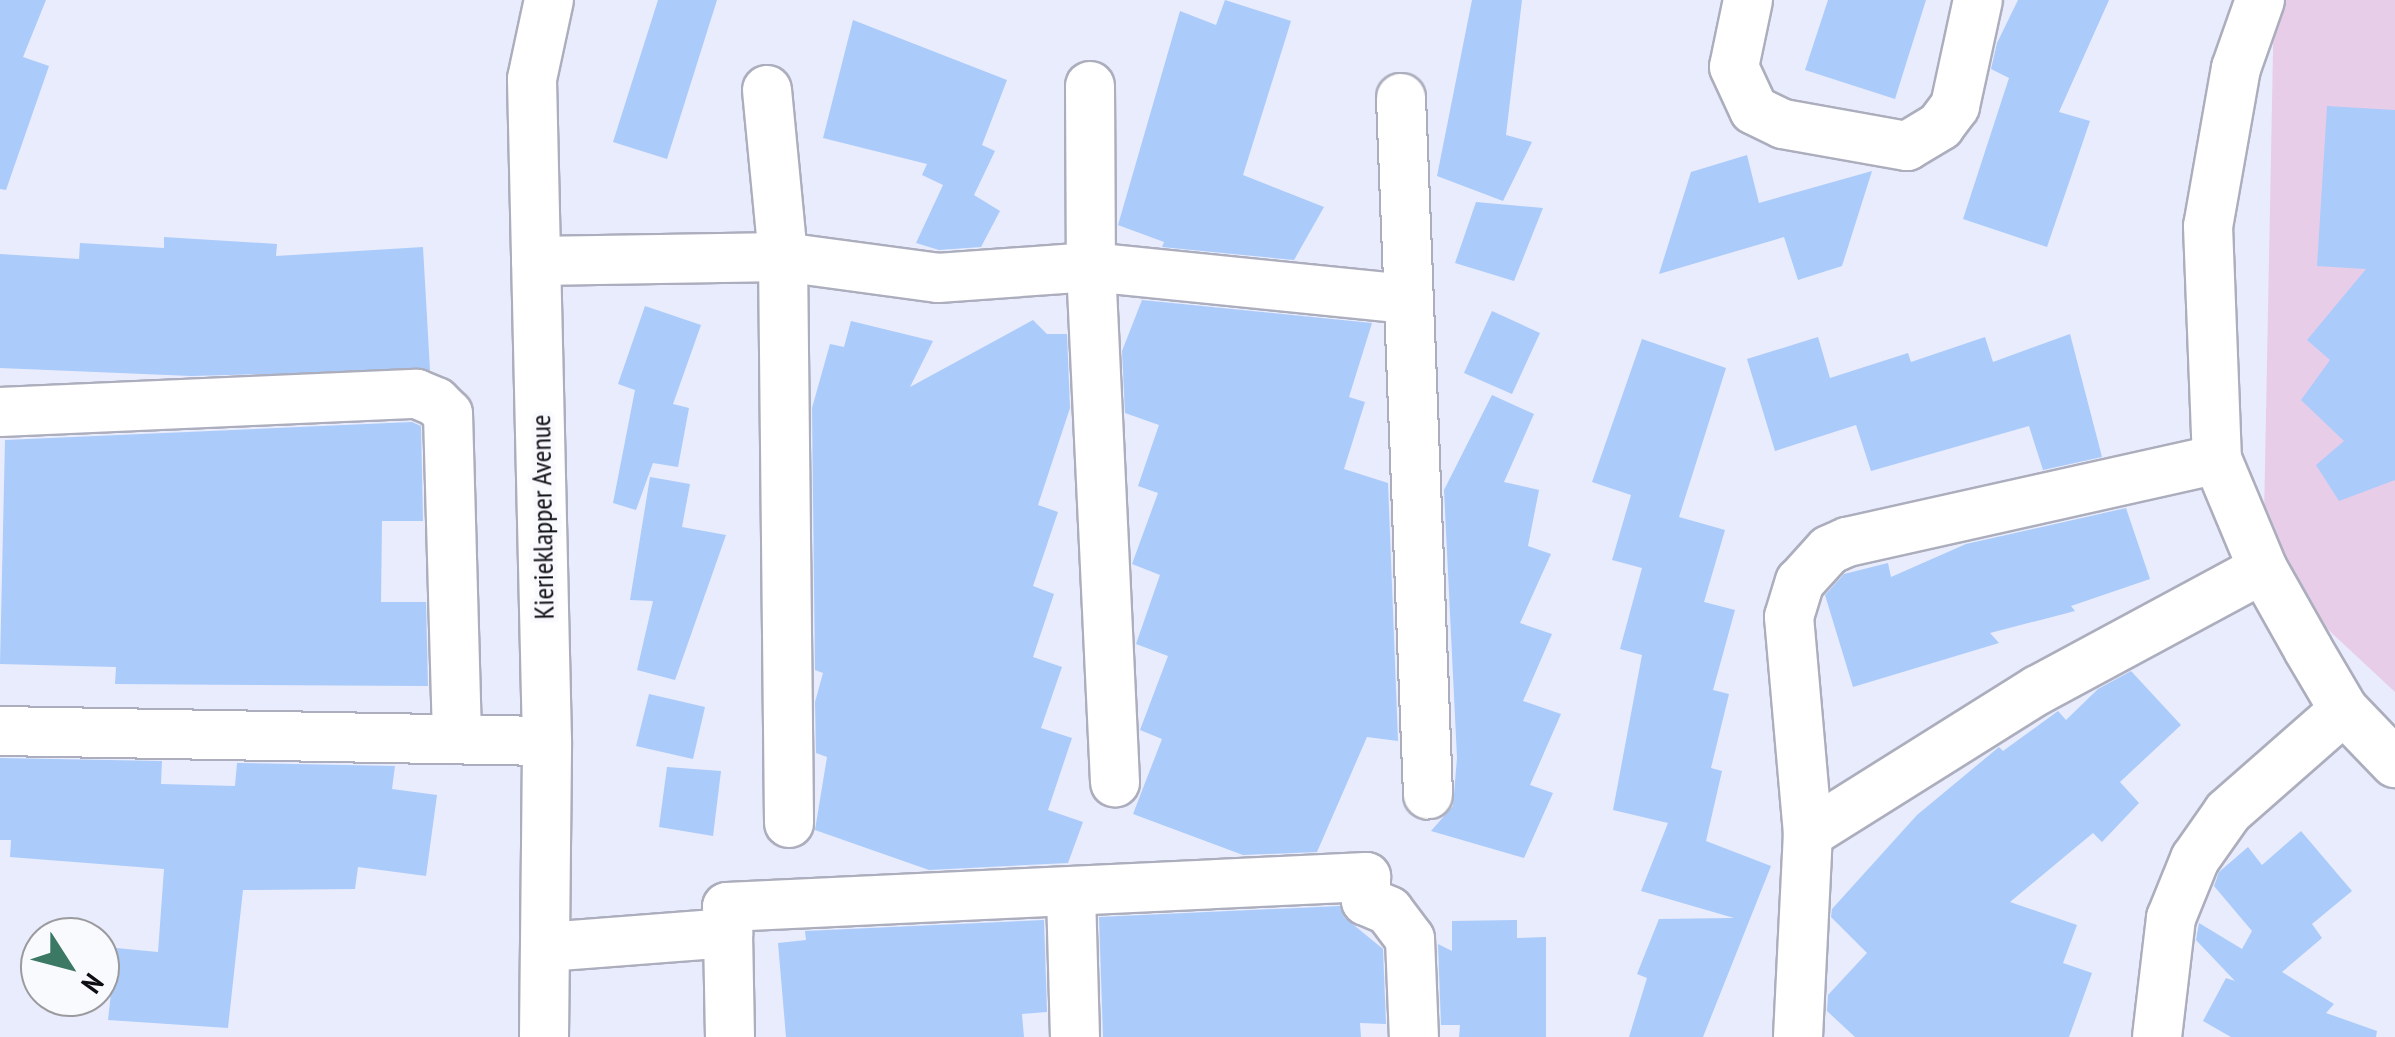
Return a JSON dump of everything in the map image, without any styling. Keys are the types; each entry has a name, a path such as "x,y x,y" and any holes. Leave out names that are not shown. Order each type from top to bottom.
{"street":[{"name":"Kierieklapper Avenue","path":"544,1037 547,741 532,79 549,0"},
{"path":"1748,0 1734,67 1754,110 1783,124 1908,146 1940,126 1956,106 1978,0"},
{"path":"2260,0 2236,68 2208,226 2217,459 2263,570 2344,710 2395,763"},
{"path":"1090,86 1091,267 1115,782"},
{"path":"767,90 783,257 789,822"},
{"path":"1401,98 1428,794"},
{"path":"536,261 783,257 938,278 1091,267 1406,299"},
{"path":"0,412 417,394 436,402 448,414 458,739"},
{"path":"1798,1037 1808,834 1789,618 1800,582 1830,550 2217,459"},
{"path":"1808,834 2038,690 2263,570"},
{"path":"2158,1037 2171,918 2195,859 2228,812 2344,710"},
{"path":"0,730 547,741"},
{"path":"730,1037 726,907 1071,894 1366,877 1366,902 1389,911 1410,940 1414,1037"},
{"path":"1071,894 1075,1037"},
{"path":"546,947 728,933"}],"shaded area":[{"path":"2274,0 2395,0 2395,692 2263,569"}],"building":[{"path":"0,0 46,0 23,57 49,66 6,190 0,189"},
{"path":"658,0 717,0 667,159 613,142"},
{"path":"1225,0 1291,21 1243,175 1324,207 1294,260 1162,247 1164,242 1118,225 1180,11 1216,25"},
{"path":"1472,0 1522,0 1506,135 1532,142 1503,201 1437,176"},
{"path":"1828,0 1926,0 1895,99 1805,70"},
{"path":"2018,0 2109,0 2059,112 2090,121 2047,247 1963,219 2009,78 1991,69 1997,43"},
{"path":"853,20 1007,80 982,145 995,151 974,195 1000,211 981,247 939,250 916,243 943,185 922,175 927,164 823,138"},
{"path":"2327,106 2395,110 2395,480 2339,501 2316,465 2344,441 2301,400 2330,360 2307,340 2366,269 2317,266"},
{"path":"1747,155 1759,203 1872,171 1842,266 1798,280 1784,237 1659,274 1691,172"},
{"path":"1476,202 1543,208 1514,281 1455,263"},
{"path":"164,237 277,244 276,256 423,247 430,370 191,376 0,368 0,254 79,259 80,243 164,248"},
{"path":"1142,300 1372,323 1349,397 1365,402 1344,469 1388,483 1398,741 1367,737 1317,852 1243,855 1133,814 1162,739 1140,730 1168,656 1136,644 1160,575 1132,564 1158,493 1138,486 1159,425 1125,413 1122,351"},
{"path":"645,306 701,325 673,404 689,408 678,467 653,463 636,510 613,503 635,390 618,384"},
{"path":"1492,311 1540,333 1512,394 1464,373"},
{"path":"1033,320 1047,334 1067,334 1070,408 1038,505 1058,512 1033,586 1054,594 1033,657 1062,667 1041,728 1072,738 1048,810 1083,822 1068,863 929,870 815,830 827,757 816,753 815,702 823,673 815,670 812,408 830,344 844,347 851,321 933,341 910,387"},
{"path":"2070,334 2102,457 2043,470 2029,426 1871,471 1856,425 1775,451 1747,359 1818,337 1830,378 1908,353 1911,362 1985,337 1993,362"},
{"path":"1642,339 1726,368 1679,517 1725,530 1704,602 1735,610 1713,690 1729,694 1711,768 1722,771 1706,841 1771,866 1703,1037 1629,1037 1647,978 1637,974 1659,919 1734,918 1641,891 1668,823 1613,810 1642,655 1620,649 1642,568 1612,560 1631,495 1592,482"},
{"path":"1492,395 1534,414 1504,482 1539,490 1528,546 1551,554 1520,623 1552,634 1523,701 1561,714 1530,785 1553,793 1524,858 1431,831 1453,806 1457,758 1444,490"},
{"path":"412,422 421,426 423,521 382,521 381,602 426,602 428,686 115,684 116,667 0,664 5,440"},
{"path":"650,477 690,484 682,527 726,535 675,680 637,670 653,601 630,600"},
{"path":"2126,508 2150,579 2071,606 2075,611 1990,633 1999,643 1853,687 1825,595 1844,574 1888,563 1891,577 1966,544"},
{"path":"2131,671 2181,725 2120,782 2139,803 2102,842 2093,833 2010,902 2077,925 2063,963 2092,973 2069,1037 1855,1037 1827,1011 1828,995 1867,953 1831,917 1832,909 1917,815 1999,747 2003,751 2058,711 2066,720 2098,689"},
{"path":"649,694 705,707 693,759 636,746"},
{"path":"0,758 162,761 161,784 235,786 237,763 395,766 392,789 437,795 426,876 358,867 355,889 243,890 228,1028 108,1020 120,1017 120,948 158,952 164,869 10,857 11,840 0,840"},
{"path":"667,767 721,771 713,836 659,827"},
{"path":"2301,831 2352,891 2312,924 2322,938 2282,972 2334,1004 2326,1013 2377,1031 2376,1037 2231,1037 2203,1021 2226,978 2235,981 2196,940 2199,923 2242,949 2252,931 2214,886 2219,872 2248,847 2262,865"},
{"path":"1340,906 1344,917 1383,949 1386,1024 1360,1023 1361,1037 1103,1037 1099,917"},
{"path":"1044,920 1047,1012 1022,1014 1024,1037 786,1037 778,943 806,940 805,931"},
{"path":"1517,920 1517,938 1546,937 1546,1037 1459,1037 1460,1025 1441,1025 1438,944 1452,951 1452,921"}]}
